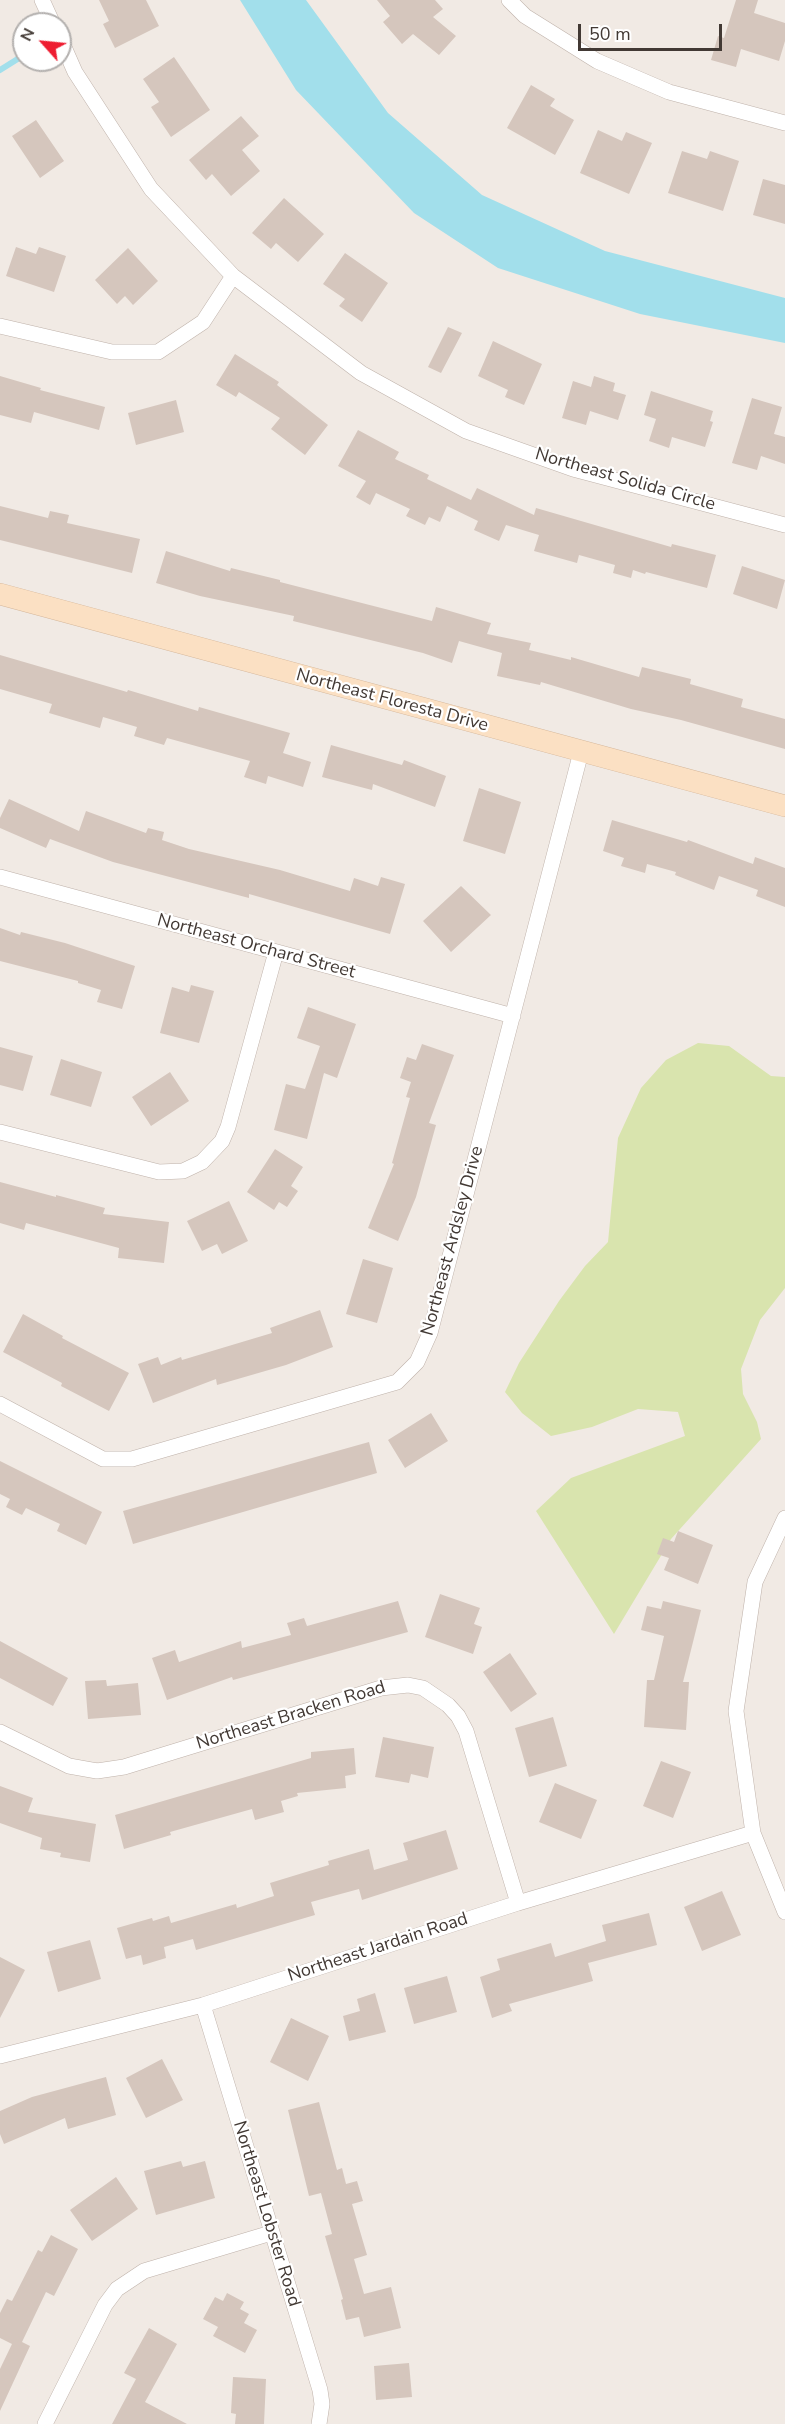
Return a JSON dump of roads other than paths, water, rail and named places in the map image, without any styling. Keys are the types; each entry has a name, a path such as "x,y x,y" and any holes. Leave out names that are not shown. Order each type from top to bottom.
{"street":[{"path":"509,0 525,16 597,61 669,92 785,123"},
{"name":"Northeast Solida Circle","path":"72,65 151,189 233,276 361,373 466,430 573,470 785,525"},
{"path":"0,326 112,352 158,352 202,322 233,276"},
{"name":"Northeast Floresta Drive","path":"0,594 785,806"},
{"name":"Northeast Ardsley Drive","path":"0,1404 103,1459 132,1459 397,1382 417,1362 430,1333 581,752"},
{"name":"Northeast Orchard Street","path":"0,878 513,1016"},
{"path":"0,1132 159,1172 183,1172 202,1162 222,1141 228,1127 276,952"},
{"path":"785,1518 755,1582 736,1711 753,1833 785,1912"},
{"name":"Northeast Bracken Road","path":"0,1732 69,1766 97,1771 124,1767 381,1688 408,1685 423,1688 448,1705 458,1716 466,1731 518,1903"},
{"name":"Northeast Jardain Road","path":"0,2056 203,2006 518,1903 753,1833"},
{"name":"Northeast Lobster Road","path":"203,2006 320,2390 322,2404 319,2424"},
{"path":"45,2424 105,2305 117,2289 144,2271 271,2233"}],"water":[{"path":"240,0 306,0 388,113 482,195 605,251 785,298 785,343 640,314 498,268 414,213 296,90"}],"waterway":[{"path":"0,70 12,62"}]}
